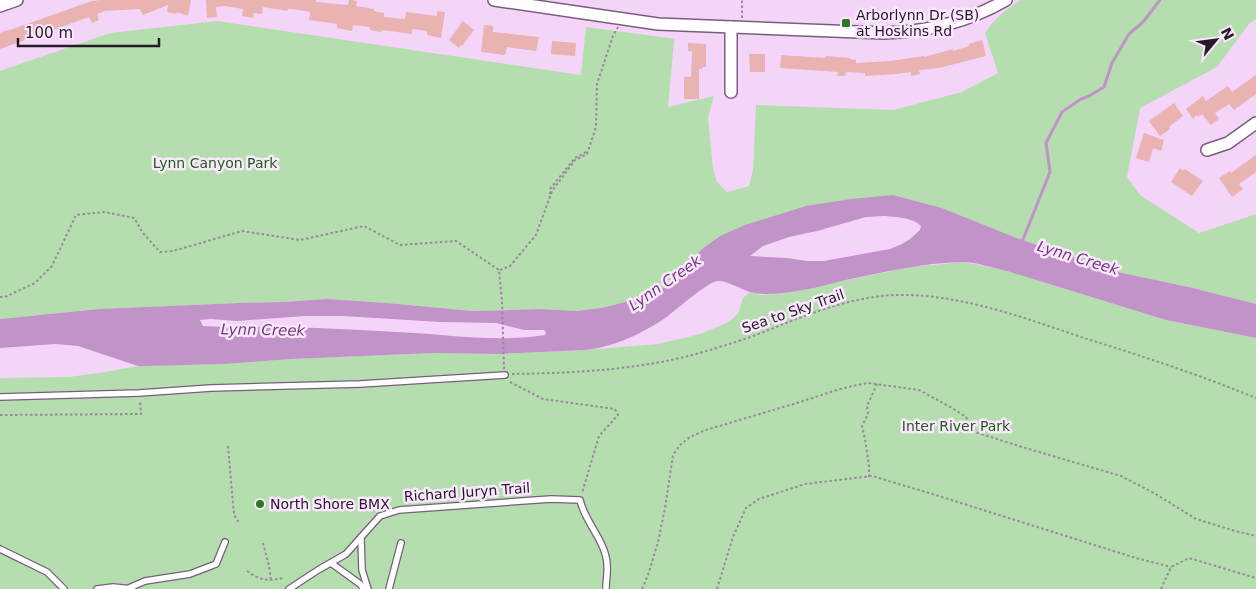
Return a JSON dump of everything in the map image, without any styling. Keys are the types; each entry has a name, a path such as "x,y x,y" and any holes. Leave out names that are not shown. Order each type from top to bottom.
{"street":[{"path":"0,6 17,0"},
{"path":"494,0 658,24 884,33 911,32 934,28 976,15 1006,0"},
{"path":"731,92 737,27"},
{"path":"1207,150 1228,143 1256,123"}],"lane":[{"path":"0,397 360,384 505,374"},
{"name":"Richard Juryn Trail","path":"289,589 346,554 380,516 399,510 551,499 580,500"},
{"path":"580,500 582,510 604,548 607,560 606,589"},
{"path":"361,537 362,570 366,589"},
{"path":"129,588 145,581 190,574 216,564 225,542"},
{"path":"389,589 401,543"},
{"path":"0,549 47,572 64,589"},
{"path":"331,563 366,589"},
{"path":"97,589 113,587 136,589"}],"path":[{"path":"737,27 742,0"},
{"path":"499,270 510,266 536,234 552,191 575,160 587,154 596,127 597,84 613,36 624,19"},
{"path":"0,297 5,297 34,283 52,266 76,215 106,212 134,218 160,252 173,251 242,231 300,240 364,226 400,245 456,241 499,270"},
{"path":"499,270 502,301 503,364"},
{"name":"Sea to Sky Trail","path":"505,374 569,373 652,364 696,354 766,331 813,312 854,300 882,296 916,295 983,306 1158,361 1256,398"},
{"path":"505,374 507,381 543,399 615,408 618,415 599,436 580,500"},
{"path":"642,589 658,542 667,500 673,455 680,445 690,437 706,430 840,389 868,383 919,390 966,417 972,431 1120,476 1154,493 1196,519 1256,536"},
{"path":"868,477 869,466 862,426 868,414 867,406 877,384"},
{"path":"0,415 141,414 140,393"},
{"path":"228,446 234,515 240,524"},
{"path":"717,589 733,537 746,508 759,499 805,484 872,476 1136,558 1171,567"},
{"path":"263,543 271,580"},
{"path":"1161,589 1171,567 1189,558 1256,578"},
{"path":"247,571 257,578 271,580 284,578"}],"green space":[{"name":"Lynn Canyon Park","path":"1021,0 1256,0 1256,19 1249,24 1217,67 1140,108 1127,177 1140,195 1199,233 1256,214 1256,304 1122,273 1022,240 942,208 893,195 720,236 702,249 663,288 642,298 601,308 577,311 539,309 473,311 327,299 99,309 0,319 0,71 110,33 217,21 581,75 586,27 676,39 674,40 668,107 714,96 708,117 713,169 717,182 727,192 749,186 753,170 756,105 893,110 962,92 998,73 985,33 1001,14"},
{"name":"Inter River Park","path":"963,262 1007,271 1166,320 1256,338 1256,589 0,589 0,378 69,377 138,366 224,364 434,353 497,354 658,344 700,334 729,322 738,314 743,298 750,292 761,295 785,293 911,267"}],"water":[{"name":"Lynn Creek","path":"893,195 942,208 1022,240 1122,273 1256,304 1256,338 1166,320 1007,271 962,262 904,268 775,294 754,293 729,283 717,281 700,291 659,322 639,333 607,346 585,350 497,354 434,353 224,364 138,366 78,346 56,344 0,348 0,319 99,309 327,299 473,311 539,309 577,311 601,308 642,298 663,288 702,249 720,236 745,225 806,206","holes":["883,216 913,221 921,226 920,230 910,239 890,249 824,261 750,256 763,246 789,237 866,217","305,316 496,323 524,330 544,330 546,333 545,335 527,337 490,338 317,328 203,326 200,320 237,321"]}],"building":[{"path":"191,0 188,16 177,12 176,14 167,12 168,5 143,15 140,9 103,11 97,14 99,20 92,23 89,17 0,49 0,33 92,1"},
{"path":"206,0 316,0 316,2 348,5 349,0 351,0 357,1 356,6 384,13 384,17 405,19 406,12 437,16 437,11 445,12 441,38 427,35 427,31 412,29 412,34 382,30 381,32 370,30 370,27 353,25 352,31 337,28 337,24 309,20 310,12 293,9 288,9 287,11 263,7 262,14 254,13 253,18 242,16 243,9 225,6 216,7 217,17 207,18"},
{"path":"463,21 474,30 459,48 449,40"},
{"path":"484,25 493,26 493,32 539,37 536,51 507,47 505,55 481,52"},
{"path":"982,40 986,56 939,68 919,70 920,74 911,76 911,72 865,76 865,73 846,72 845,76 837,76 838,72 780,68 781,55 850,58 856,60 856,63 890,61 924,57 953,49 953,51"},
{"path":"552,41 576,43 575,56 551,54"},
{"path":"688,43 706,44 706,67 699,69 699,99 684,99 684,77 691,77 692,51 688,51"},
{"path":"749,54 765,54 765,72 750,72"},
{"path":"1256,75 1256,94 1234,110 1229,104 1215,113 1219,119 1211,125 1202,114 1198,117 1197,115 1193,119 1186,109 1203,96 1206,101 1228,86 1232,92"},
{"path":"1174,103 1183,116 1160,136 1149,121"},
{"path":"1144,133 1164,140 1161,151 1153,148 1149,162 1136,158"},
{"path":"1256,155 1256,172 1239,184 1243,189 1232,197 1219,178 1230,171 1231,173"},
{"path":"1180,168 1183,171 1185,169 1203,181 1192,196 1171,182"}],"waterway":[{"path":"1022,242 1050,172 1046,143 1062,112 1104,87 1112,63 1129,34 1143,22 1160,0"}],"place":[{"name":"Arborlynn Dr (SB) at Hoskins Rd","path":"846,23"},
{"name":"North Shore BMX","path":"260,504"}]}
